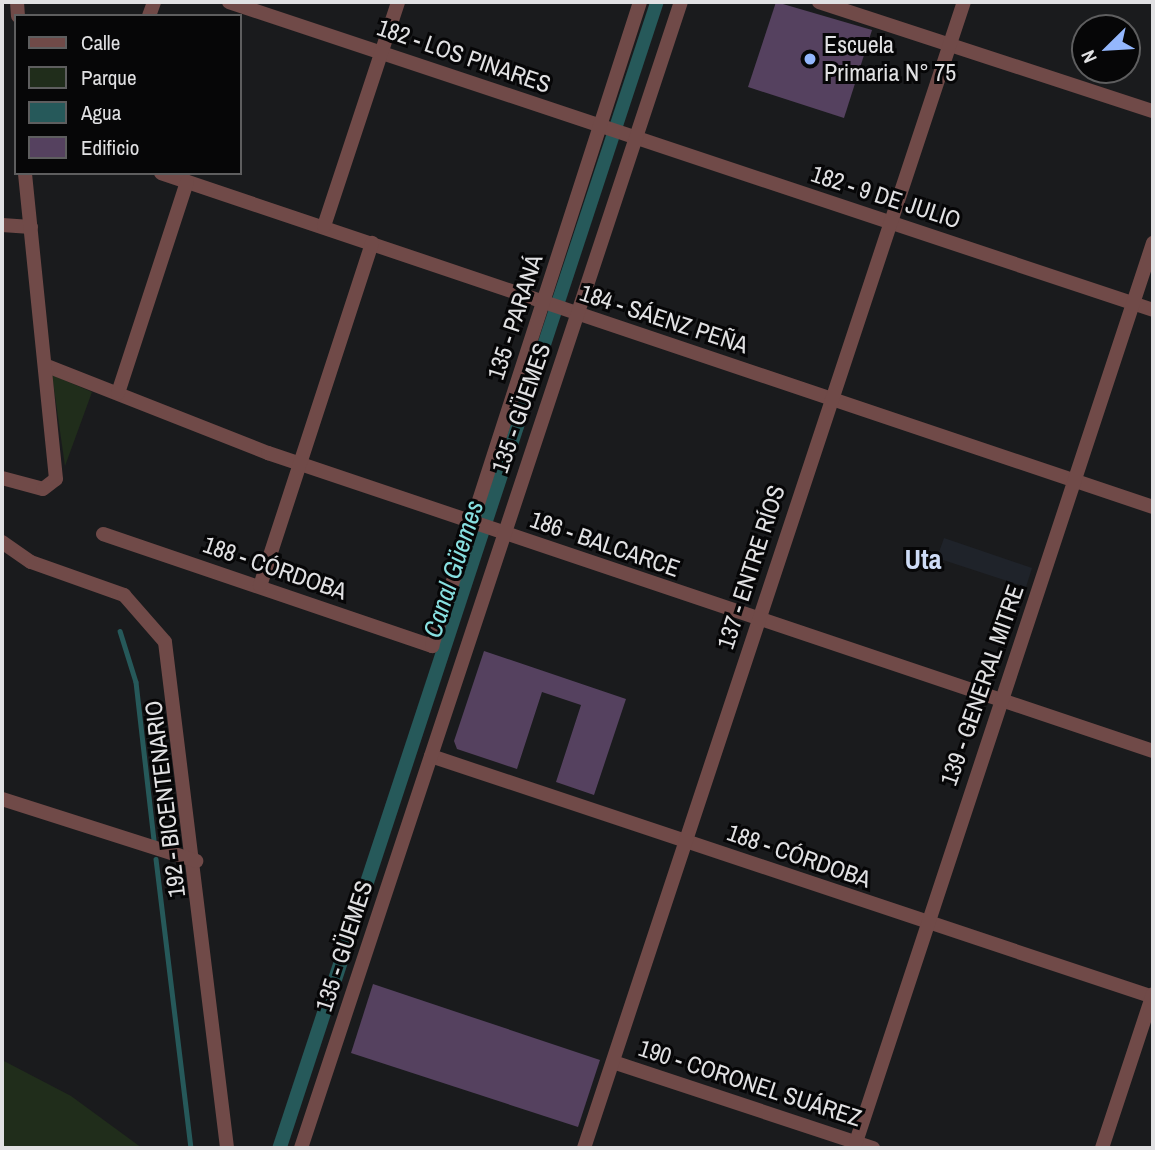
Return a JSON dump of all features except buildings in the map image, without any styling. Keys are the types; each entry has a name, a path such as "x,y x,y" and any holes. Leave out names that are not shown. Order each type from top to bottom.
{"street":[{"name":"182 - LOS PINARES","path":"229,2 602,127"},
{"path":"324,226 398,2"},
{"name":"135 - PARANÁ","path":"432,646 547,304 640,2"},
{"name":"135 - GÜEMES","path":"302,1148 431,756 572,312 681,2"},
{"path":"818,2 1153,111"},
{"name":"137 - ENTRE RÍOS","path":"584,1148 757,619 964,2"},
{"name":"182 - 9 DE JULIO","path":"602,127 1153,310"},
{"path":"2,478 37,489 56,479 26,175"},
{"name":"184 - SÁENZ PEÑA","path":"167,175 1153,507"},
{"path":"118,393 187,182"},
{"path":"2,225 31,227"},
{"path":"260,586 372,243"},
{"name":"139 - GENERAL MITRE","path":"856,1142 925,923 1153,243"},
{"name":"186 - BALCARCE","path":"47,366 298,463 1153,751"},
{"name":"188 - CÓRDOBA","path":"103,534 432,646"},
{"name":"192 - BICENTENARIO","path":"2,542 31,562 124,595 158,628 174,679 227,1148"},
{"name":"188 - CÓRDOBA","path":"431,756 925,923 1153,996"},
{"path":"2,800 196,861"},
{"path":"1102,1148 1153,996"},
{"name":"190 - CORONEL SUÁREZ","path":"613,1062 873,1148"}],"shaded area":[{"path":"944,538 1032,568 1026,587 937,558"}],"green space":[{"path":"52,375 92,392 65,466"},
{"path":"2,1060 71,1096 142,1148 2,1148"}],"water":[{"name":"Canal Güemes","path":"650,2 664,2 287,1148 272,1148"}],"waterway":[{"path":"120,631 136,682 154,840"},
{"path":"156,859 191,1148"}],"place":[{"name":"Escuela Primaria N° 75","path":"810,59"}],"district":[{"name":"Uta","path":"923,559"}]}
